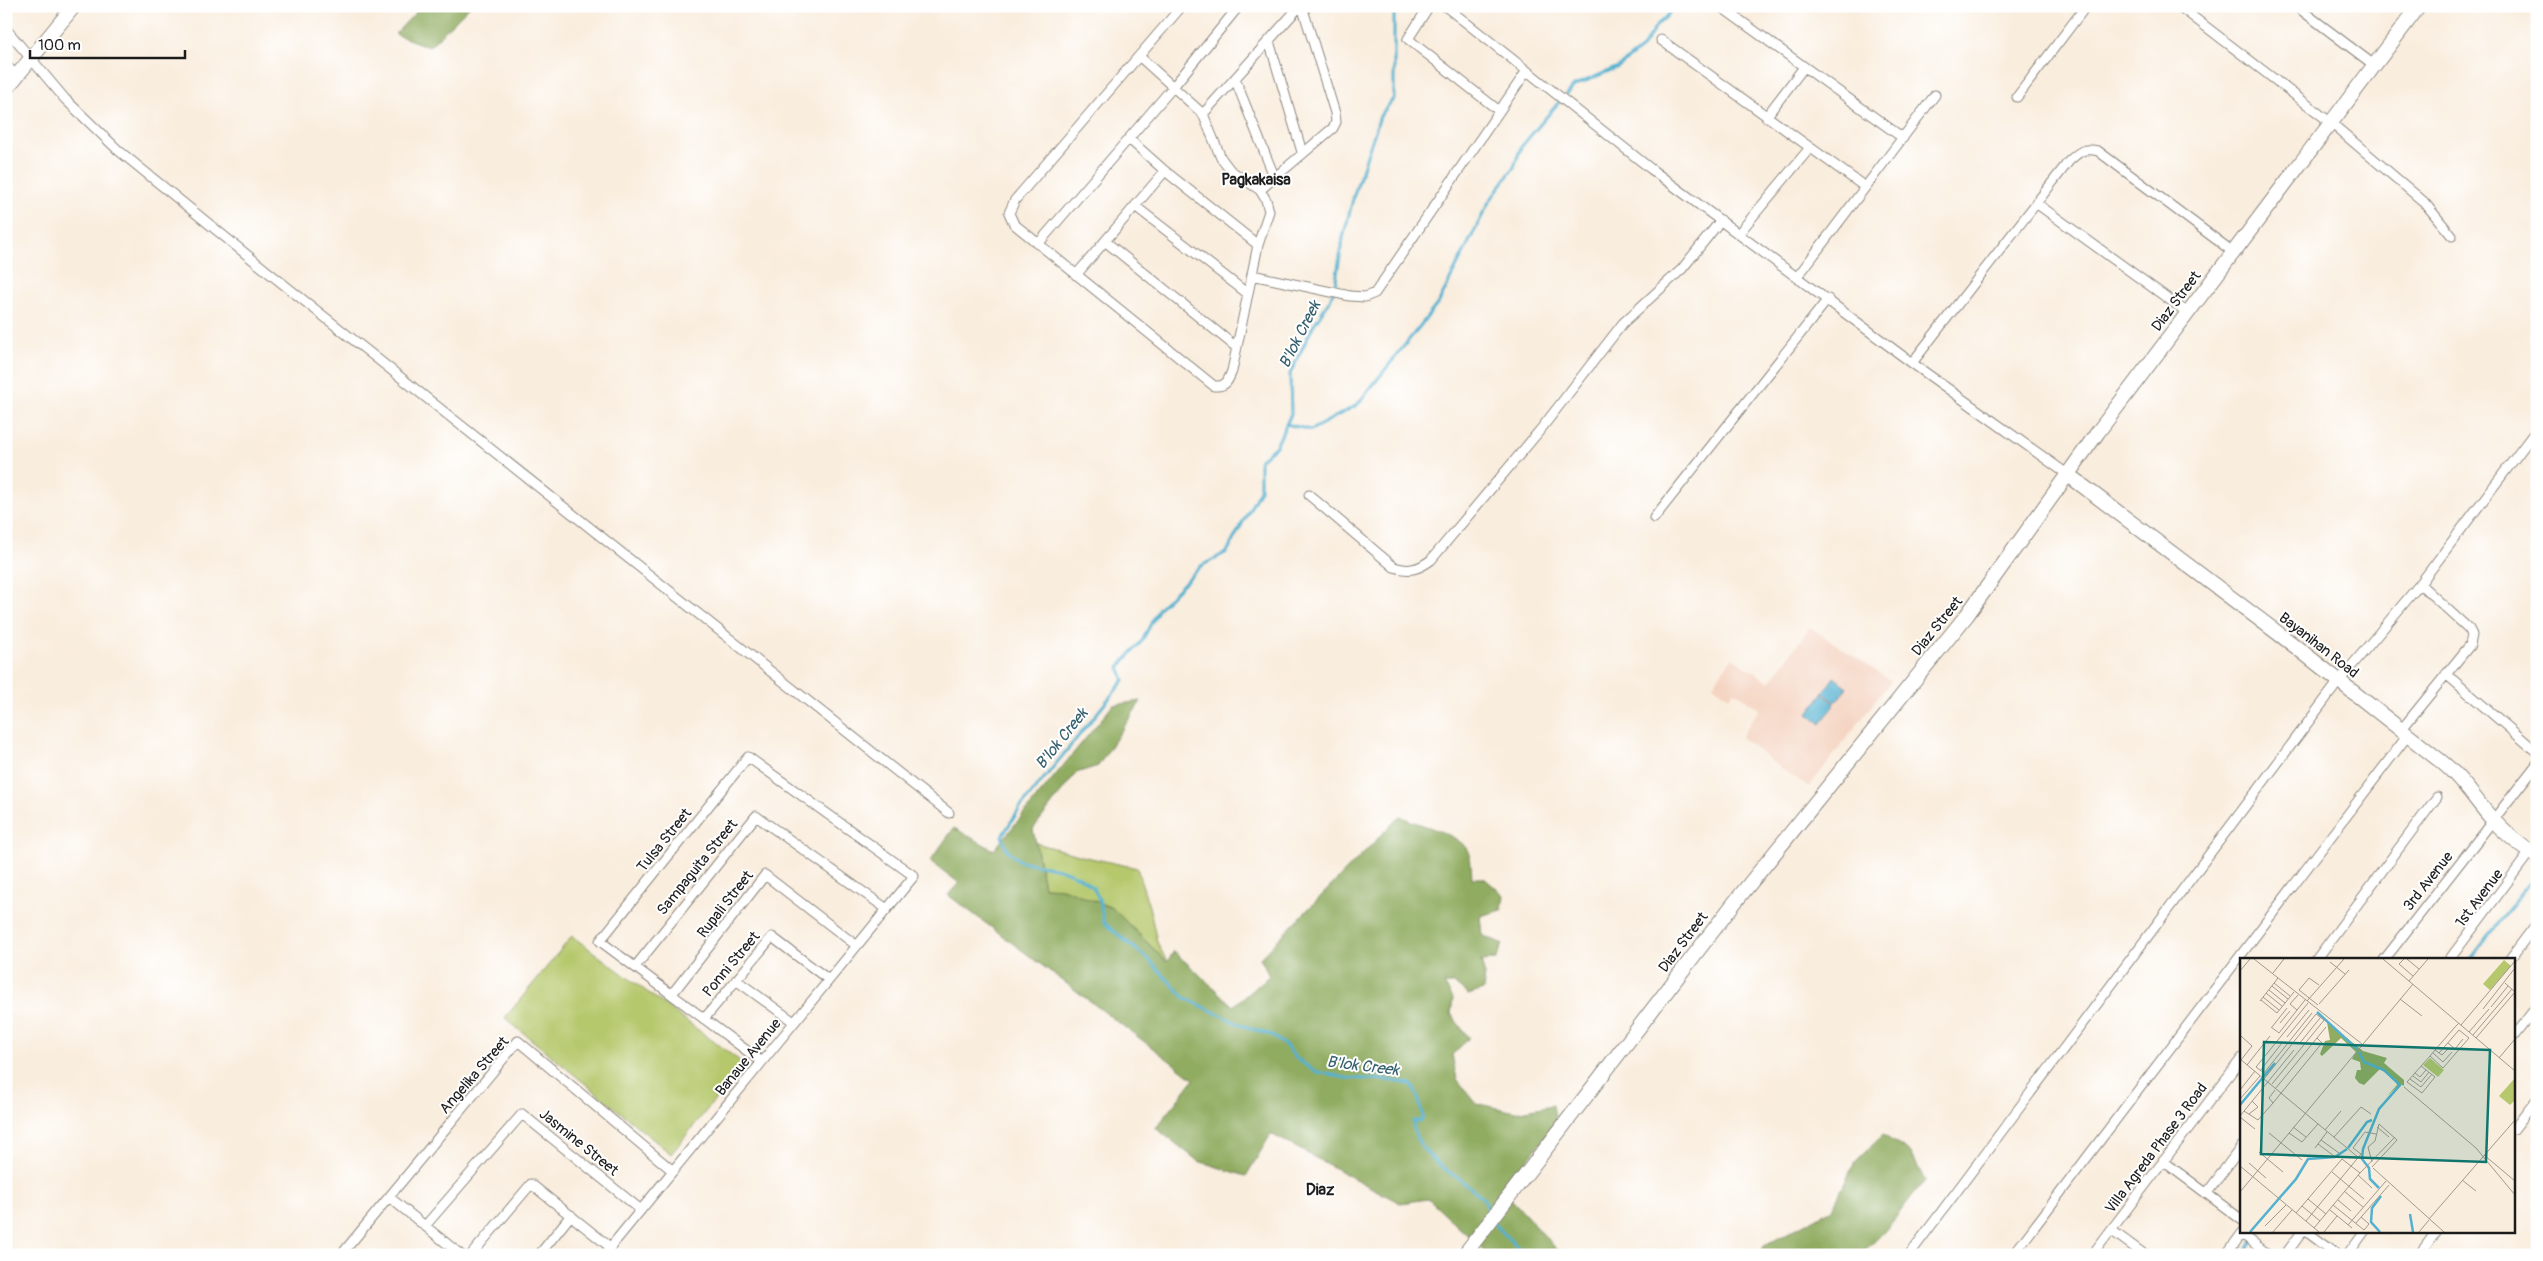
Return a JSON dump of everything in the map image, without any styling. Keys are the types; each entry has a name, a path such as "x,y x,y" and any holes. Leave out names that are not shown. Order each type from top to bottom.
{"main road":[{"path":"6,89 12,70 32,59 74,6"},
{"name":"Diaz Street","path":"1464,1255 1735,902 1967,615 2033,526 2067,474 2418,6"},
{"name":"Bayanihan Road","path":"2067,474 2339,681 2457,775 2493,820 2534,854"}],"street":[{"path":"1140,57 1204,114 1221,158 1230,170 1260,190 1266,200 1269,211 1258,245 1232,372 1228,382 1220,386 1214,386 1038,244 1010,219 1011,207 1182,6"},
{"path":"1038,244 1173,88 1239,6"},
{"path":"1204,114 1301,6"},
{"path":"1260,190 1302,152 1333,128 1336,117 1301,6"},
{"path":"1429,6 1408,40 1498,110"},
{"path":"1445,6 1651,169 1798,276 1912,363 2067,474"},
{"path":"1720,6 1902,138"},
{"path":"2017,97 2086,6"},
{"path":"2179,6 2330,122 2424,202 2452,236"},
{"path":"2296,6 2374,65"},
{"path":"6,29 65,98 118,150 949,813"},
{"path":"1661,40 1809,149 1865,187"},
{"path":"1269,41 1302,152"},
{"path":"1766,117 1804,67"},
{"path":"1252,275 1340,294 1365,297 1375,293 1498,110 1526,72"},
{"path":"1235,79 1274,176"},
{"path":"1798,276 1935,95"},
{"path":"1129,138 1165,171 1258,245"},
{"path":"1912,363 2036,202 2079,151 2088,148 2098,151 2233,252"},
{"path":"1739,233 1809,149"},
{"path":"1076,275 1165,171"},
{"path":"2036,202 2188,313"},
{"path":"1134,206 1248,294"},
{"path":"1309,495 1394,567 1404,571 1424,565 1432,560 1541,429 1623,323 1682,269 1721,220"},
{"path":"1106,242 1236,347"},
{"path":"1654,518 1828,299"},
{"path":"1909,1255 2339,681 2420,584 2537,429"},
{"path":"2013,1255 2446,674 2470,645 2472,635 2469,629 2420,584"},
{"path":"2446,674 2537,752"},
{"name":"Tulsa Street","path":"762,1062 600,941 748,758 914,876"},
{"name":"3rd Avenue","path":"2386,958 2537,764"},
{"path":"2317,958 2437,796"},
{"name":"Sampaguita Street","path":"635,966 756,816 887,910"},
{"name":"1st Avenue","path":"2451,958 2534,854"},
{"name":"Rupali Street","path":"672,994 765,874 857,946"},
{"name":"Banaue Avenue","path":"604,1255 914,876"},
{"path":"2511,958 2537,924"},
{"name":"Ponni Street","path":"704,1019 772,936 829,980"},
{"path":"736,980 794,1022"},
{"path":"2516,1033 2537,1006"},
{"name":"Angelika Street","path":"341,1255 518,1041 673,1170"},
{"name":"Villa Agreda Phase 3 Road","path":"2092,1255 2240,1061"},
{"path":"2516,1126 2537,1099"},
{"name":"Jasmine Street","path":"425,1226 522,1114 641,1210"},
{"path":"2207,1193 2240,1149"},
{"path":"2163,1161 2240,1218"},
{"path":"471,1255 532,1184 610,1247"},
{"path":"389,1198 461,1255"},
{"path":"539,1255 571,1215"},
{"path":"2111,1230 2145,1255"},
{"path":"2286,1255 2301,1234"},
{"path":"2310,1234 2338,1255"},
{"path":"2347,1255 2363,1234"},
{"path":"2419,1255 2435,1234"},
{"path":"2226,1255 2248,1238 2269,1255"}],"shaded area":[{"path":"1810,627 1891,681 1809,787 1783,770 1741,737 1759,709 1734,691 1729,697 1713,685 1732,658 1770,682"}],"green space":[{"path":"422,6 470,6 429,47 395,34"},
{"path":"1141,701 1098,766 1076,773 1033,829 1044,887 1062,888 1112,908 1167,962 1174,951 1233,1006 1269,976 1260,958 1400,816 1445,833 1461,842 1469,855 1472,878 1484,878 1504,895 1502,910 1480,916 1482,935 1503,944 1496,960 1481,961 1485,975 1483,990 1468,995 1455,984 1444,984 1453,998 1451,1014 1469,1038 1452,1055 1457,1079 1476,1103 1515,1112 1553,1105 1556,1124 1503,1190 1562,1255 1489,1255 1428,1199 1400,1203 1271,1134 1246,1176 1198,1161 1156,1128 1194,1079 948,895 959,883 930,861 954,828 994,850 1113,705"},
{"path":"1036,843 1086,857 1137,868 1150,910 1157,942 1167,962 1112,908 1062,888 1044,887"},
{"path":"572,936 744,1064 671,1154 505,1018"},
{"path":"1883,1135 1911,1153 1925,1181 1881,1235 1862,1252 1862,1255 1760,1255 1764,1246 1832,1209 1855,1162"}],"water":[{"path":"1834,677 1847,687 1836,702 1823,693"},
{"path":"1822,694 1835,703 1821,724 1808,714"}],"waterway":[{"name":"B'lok Creek","path":"1394,6 1394,98 1380,116 1354,195 1343,238 1335,286 1330,300 1313,326 1290,374 1291,414 1276,446 1260,460 1260,490 1227,552 1201,566 1159,608 1142,641 1119,667 1124,680 1020,808 1002,836 1007,850 1020,861 1059,869 1078,876 1093,887 1099,899 1104,923 1149,960 1185,998 1241,1025 1271,1035 1286,1046 1296,1058 1314,1071 1346,1078 1387,1080 1411,1084 1417,1094 1423,1117 1420,1121 1413,1121 1415,1134 1421,1145 1439,1165 1482,1197 1490,1215"},
{"path":"1567,94 1574,86 1618,67 1642,48 1657,25 1678,6"},
{"path":"1286,424 1311,430 1357,405 1439,302 1489,202 1514,167 1521,147 1559,102"},
{"path":"2472,958 2537,874"},
{"name":"B'lok Creek","path":"1494,1223 1524,1255"},
{"path":"2243,1255 2259,1234"}],"district":[{"name":"Pagkakaisa","path":"1256,179"},
{"name":"Diaz","path":"1320,1189"}]}
